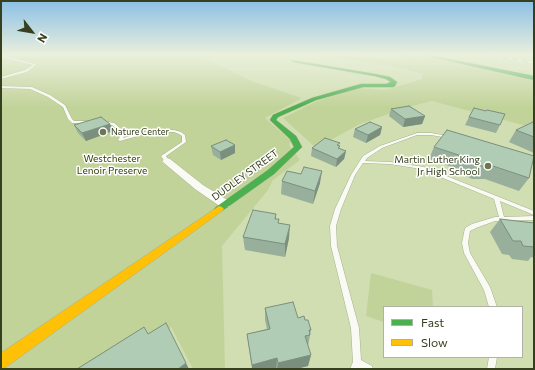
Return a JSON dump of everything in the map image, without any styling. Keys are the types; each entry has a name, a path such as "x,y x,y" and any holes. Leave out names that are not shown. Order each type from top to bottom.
{"street":[{"name":"DUDLEY STREET","path":"1,362 271,172 297,149 298,147 293,138 273,120 275,116 314,99 363,85 386,86 392,85 394,82 388,78 359,72"},
{"path":"507,72 534,78"},
{"path":"167,160 199,187 224,204"}],"lane":[{"path":"1,78 21,72"},
{"path":"1,87 31,88 49,96 64,106 73,122 92,122"},
{"path":"97,122 113,124 119,128 124,133 120,140 152,131 174,131 180,133 185,138 184,142 163,156 167,160"},
{"path":"369,369 356,366 355,328 334,246 333,226 338,210 353,175 362,162 381,147 417,134 432,134 451,138"},
{"path":"362,162 390,163 422,168 534,213"},
{"path":"496,198 502,219"},
{"path":"494,306 487,289 467,253 465,237 467,230 495,219 534,218"},
{"path":"491,369 493,358"}],"green space":[{"name":"Westchester Lenoir Preserve","path":"1,72 234,72 254,82 302,98 265,118 291,141 289,145 300,160 273,180 268,190 222,246 225,369 193,369 171,327 104,369 1,369"},
{"path":"416,72 495,72 534,81 534,128 432,101 408,107 360,124 316,148 283,118 317,101 359,88 386,90 422,79 423,74"},
{"path":"371,273 432,290 433,306 383,306 383,322 366,316"}],"building":[{"path":"409,106 425,116 405,119 391,109"},
{"path":"474,108 505,114 500,125 469,117"},
{"path":"101,117 110,124 82,133 74,125"},
{"path":"370,122 382,127 368,135 355,129"},
{"path":"533,122 534,137 516,130"},
{"path":"447,130 534,156 529,178 493,166 480,166 468,161 465,157 434,147"},
{"path":"325,138 340,143 337,145 340,146 338,148 346,151 337,159 312,148"},
{"path":"226,140 235,145 220,152 211,146"},
{"path":"304,167 322,171 315,191 282,181 287,171 301,174"},
{"path":"253,210 276,214 275,219 279,219 278,223 290,225 285,244 243,237"},
{"path":"500,219 534,223 534,247 523,246 521,241 513,241"},
{"path":"293,302 298,318 304,316 305,320 308,320 311,330 309,330 310,335 305,336 311,355 278,363 277,358 252,365 247,334 270,329 265,308"},
{"path":"166,323 186,363 178,369 77,369 144,327 148,334"}],"traffic: fast":[{"path":"219,209 271,172 298,147 293,138 273,120 275,116 314,99 363,85 386,86 393,85 394,82 388,78 359,72"},
{"path":"507,72 534,78"}],"traffic: slow":[{"path":"1,362 219,209"}],"place":[{"name":"Nature Center","path":"103,132"},
{"name":"Martin Luther King Jr High School","path":"488,166"}]}
